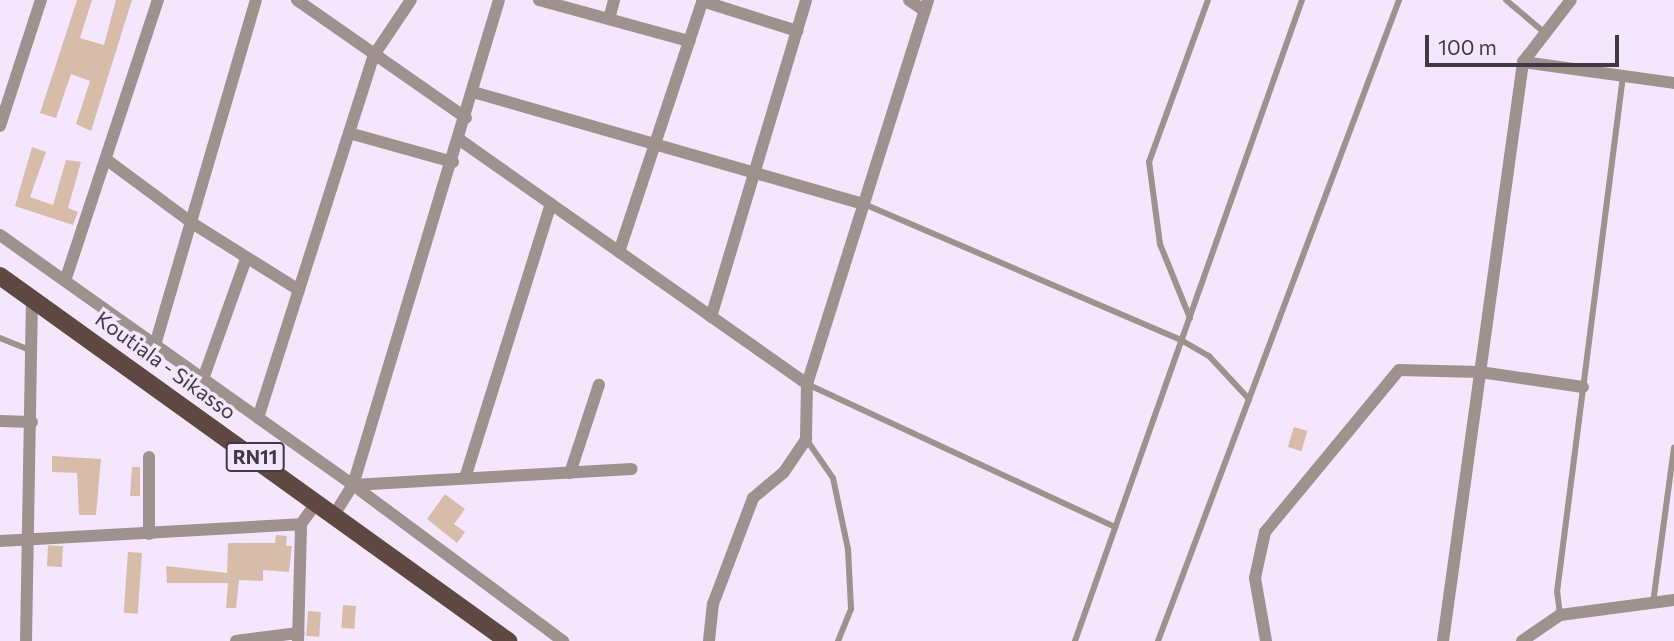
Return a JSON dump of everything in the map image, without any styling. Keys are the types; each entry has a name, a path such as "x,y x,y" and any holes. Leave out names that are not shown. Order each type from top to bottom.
{"main road":[{"name":"Koutiala - Sikasso","path":"0,276 32,296 508,641"}],"street":[{"path":"0,126 41,0"},
{"path":"65,281 158,0"},
{"path":"155,345 256,0"},
{"path":"297,0 466,118"},
{"path":"258,418 374,55 411,0"},
{"path":"334,515 353,485 460,140 499,0"},
{"path":"539,0 689,41"},
{"path":"609,19 614,0"},
{"path":"711,317 806,0"},
{"path":"709,641 713,604 753,498 784,472 806,439 807,384 927,6 909,0"},
{"path":"1443,641 1523,62 1571,0"},
{"path":"619,252 702,1 797,31"},
{"path":"1523,62 1674,83"},
{"path":"473,92 864,204"},
{"path":"349,133 453,162"},
{"path":"460,140 807,384"},
{"path":"107,160 192,223 299,290"},
{"path":"465,478 551,204"},
{"path":"0,235 353,485 563,641"},
{"path":"203,379 246,259"},
{"path":"26,641 32,422 32,296"},
{"path":"1266,641 1255,578 1265,532 1399,370 1480,372 1583,387"},
{"path":"570,473 599,385"},
{"path":"0,421 32,422"},
{"path":"149,457 149,534"},
{"path":"353,485 632,469"},
{"path":"236,641 298,637 301,524 317,502"},
{"path":"0,541 28,542 301,524"},
{"path":"1522,641 1560,615 1674,600"}],"lane":[{"path":"1189,318 1160,244 1149,162 1208,0"},
{"path":"1075,641 1302,0"},
{"path":"1158,641 1399,0"},
{"path":"1506,0 1545,33"},
{"path":"1560,615 1557,592 1623,76"},
{"path":"864,204 1181,340 1209,356 1249,399"},
{"path":"0,338 21,350 32,350"},
{"path":"807,384 1115,527"},
{"path":"806,439 833,478 848,549 851,609 838,641"},
{"path":"1653,603 1674,447"}],"building":[{"path":"77,0 92,0 80,38 104,45 116,0 132,0 91,131 76,124 90,81 71,74 56,118 40,113"},
{"path":"32,147 46,152 30,197 53,205 66,160 81,162 68,208 78,212 73,225 15,206"},
{"path":"1294,427 1307,431 1301,451 1288,447"},
{"path":"52,456 101,459 96,515 79,515 77,473 52,472"},
{"path":"132,467 140,467 140,496 130,496"},
{"path":"445,494 465,509 454,524 465,532 457,543 427,519"},
{"path":"276,535 287,536 286,546 292,546 289,572 263,570 263,581 239,580 236,608 226,608 228,583 167,583 166,566 227,573 228,543 275,543"},
{"path":"48,545 63,546 62,567 47,566"},
{"path":"128,552 142,553 138,614 124,613"},
{"path":"343,605 356,606 354,629 341,628"},
{"path":"308,611 321,612 319,637 306,636"}]}
